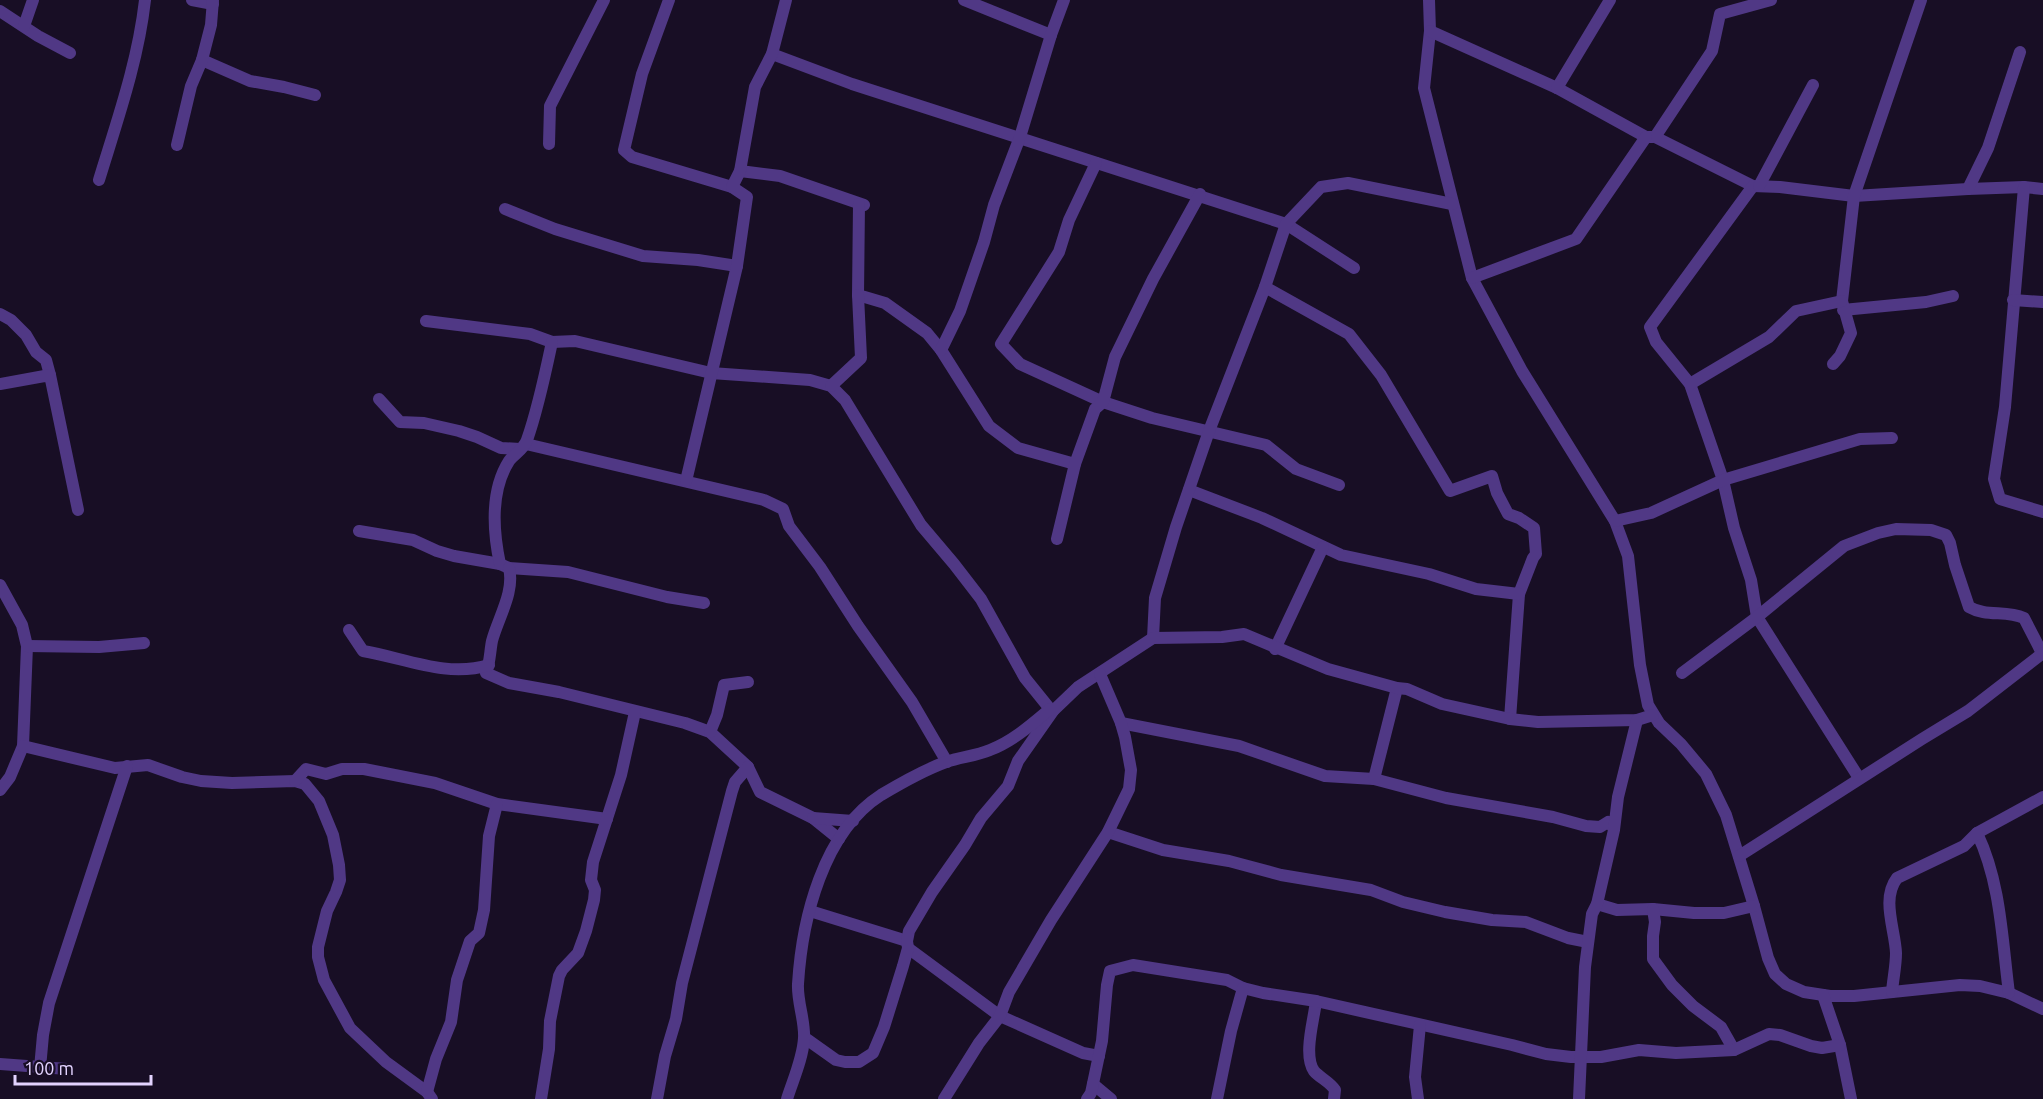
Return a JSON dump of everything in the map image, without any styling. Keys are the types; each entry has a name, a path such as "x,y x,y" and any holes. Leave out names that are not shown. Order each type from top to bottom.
{"street":[{"path":"24,26 33,0"},
{"path":"99,180 128,84 145,0"},
{"path":"177,145 191,86 202,60 211,25 213,2 192,0"},
{"path":"549,144 550,106 604,0"},
{"path":"669,0 642,74 624,150 632,157 732,187 747,197 737,266 686,481"},
{"path":"732,187 740,171 755,87 772,54 786,0"},
{"path":"964,0 1051,35"},
{"path":"941,350 960,311 1064,0"},
{"path":"1429,0 1430,31 1424,88 1472,278 1522,371 1615,521 1628,556 1644,692 1653,715 1706,774 1726,815 1768,958 1775,974 1786,984 1804,992 1823,995 1854,996 1980,986 2009,993 2043,1009"},
{"path":"1557,88 1610,0"},
{"path":"1472,278 1576,239 1712,51 1720,14 1771,0"},
{"path":"1833,364 1840,356 1851,333 1842,306 1854,196 1921,0"},
{"path":"0,11 70,53"},
{"path":"1430,31 1557,88 1650,137 1756,186 1854,196 1968,189 2024,187 2043,189"},
{"path":"1968,189 1988,148 2020,52"},
{"path":"772,54 852,84 1095,163 1200,194 1286,224 1354,268"},
{"path":"202,60 250,81 315,95"},
{"path":"1813,85 1756,186 1650,327 1656,342 1690,384 1723,480 1734,528 1750,580 1756,617 1860,778"},
{"path":"1095,163 1069,220 1059,252 1001,344 1020,364 1104,402 1152,418 1266,445 1296,469 1339,484"},
{"path":"740,171 780,176 861,204 858,295 861,358 831,386"},
{"path":"1153,638 1155,598 1176,527 1286,224 1321,186 1347,183 1452,204"},
{"path":"2024,187 2005,407 1994,479 2000,500 2043,512"},
{"path":"1057,539 1075,464 1095,409 1104,402 1115,357 1153,279 1200,194"},
{"path":"505,209 555,229 643,256 698,260 737,266"},
{"path":"1265,287 1349,334 1381,375 1450,491 1492,476 1497,493 1508,514 1534,528 1536,554 1519,594 1509,719"},
{"path":"858,295 885,303 927,333 941,350 989,426 1018,448 1075,464"},
{"path":"1690,384 1769,337 1796,311 1842,306 1926,303 1953,296"},
{"path":"2013,300 2043,302"},
{"path":"0,314 11,320 26,335 36,352 46,360 78,510"},
{"path":"426,321 530,334 552,342 575,341 711,373 810,380 831,386 844,400 921,525 981,599 1025,678 1052,710"},
{"path":"552,342 542,390 523,446 510,460 499,485 495,541 504,566 510,575 509,589 493,638 486,673 509,683 559,692 685,723 710,732 748,767 760,792 813,818 839,839"},
{"path":"0,384 50,375"},
{"path":"379,399 400,422 424,423 468,433 501,448 510,460"},
{"path":"1615,521 1651,513 1723,480 1860,439 1892,438"},
{"path":"501,448 523,446 686,481 764,500 783,509 789,526 820,567 858,626 912,702 947,762"},
{"path":"1190,490 1262,518 1341,555 1429,574 1476,589 1519,594"},
{"path":"1682,674 1844,546 1878,532 1896,529 1931,530 1946,535 1968,607 1982,613 2016,615 2024,618 2043,653 1968,711 1739,856"},
{"path":"359,531 413,540 454,556 504,566 568,572 667,597 704,603"},
{"path":"1275,649 1323,547"},
{"path":"0,585 22,625 27,646 22,746 10,777 0,790"},
{"path":"349,630 363,651 444,670 476,669 489,665"},
{"path":"787,1099 804,1038 798,985 810,911 824,864 839,839 863,808 882,795 947,762 992,750 1025,731 1078,687 1153,638 1222,637 1244,634 1275,649 1328,669 1407,689 1442,704 1509,719 1538,722 1637,720 1653,715"},
{"path":"27,646 99,647 144,644"},
{"path":"944,1099 979,1043 1000,1016 1009,992 1045,930 1108,832 1131,781 1130,760 1121,723 1100,674"},
{"path":"710,732 724,685 748,682"},
{"path":"1374,779 1397,688"},
{"path":"804,1038 836,1060 845,1062 859,1062 873,1053 884,1027 909,931 981,818 1008,786 1018,761 1052,710"},
{"path":"541,1099 549,1049 550,1021 559,976 578,953 586,931 594,900 591,880 592,862 621,775 635,712"},
{"path":"1579,1099 1585,967 1592,914 1597,904 1614,828 1618,797 1637,720"},
{"path":"1121,723 1239,746 1325,776 1374,779 1446,798 1553,817 1586,826 1600,827 1608,822 1614,828"},
{"path":"22,746 115,768 148,765 182,777 212,782 300,783 319,801 330,827 339,865 340,880 327,911 318,947 324,980 350,1028 386,1062 429,1096 436,1059 451,1022 457,980 470,941 479,933 484,910 489,837 497,804"},
{"path":"40,1068 49,1003 127,766"},
{"path":"657,1099 682,983 732,791 735,782 748,767"},
{"path":"300,783 306,769 326,774 342,769 364,768 435,783 497,804 607,819"},
{"path":"1892,992 1896,954 1889,898 1890,887 1897,878 1964,846 1977,833 2043,797"},
{"path":"813,818 853,821"},
{"path":"1108,832 1163,850 1229,861 1281,875 1371,890 1403,902 1445,912 1492,920 1526,922 1568,938 1588,942"},
{"path":"1977,833 1986,851 1995,884 2009,993"},
{"path":"1597,904 1617,910 1653,909 1694,913 1724,913 1754,906"},
{"path":"1653,909 1655,922 1653,958 1672,985 1692,1006 1721,1028 1734,1050"},
{"path":"810,911 907,945 1000,1016 1083,1053 1099,1056"},
{"path":"1087,1099 1091,1093 1099,1056 1110,971 1133,965 1227,980 1243,988 1316,1001 1546,1054 1601,1057 1639,1050 1676,1053 1734,1050 1769,1034 1780,1035 1822,1048 1840,1046"},
{"path":"1217,1099 1231,1031 1243,988"},
{"path":"1823,995 1840,1046 1851,1099"},
{"path":"1316,1001 1309,1049 1310,1062 1315,1072 1335,1090 1334,1099"},
{"path":"1418,1099 1415,1077 1420,1025"},
{"path":"0,1064 67,1070"},
{"path":"1093,1084 1112,1099"}]}
